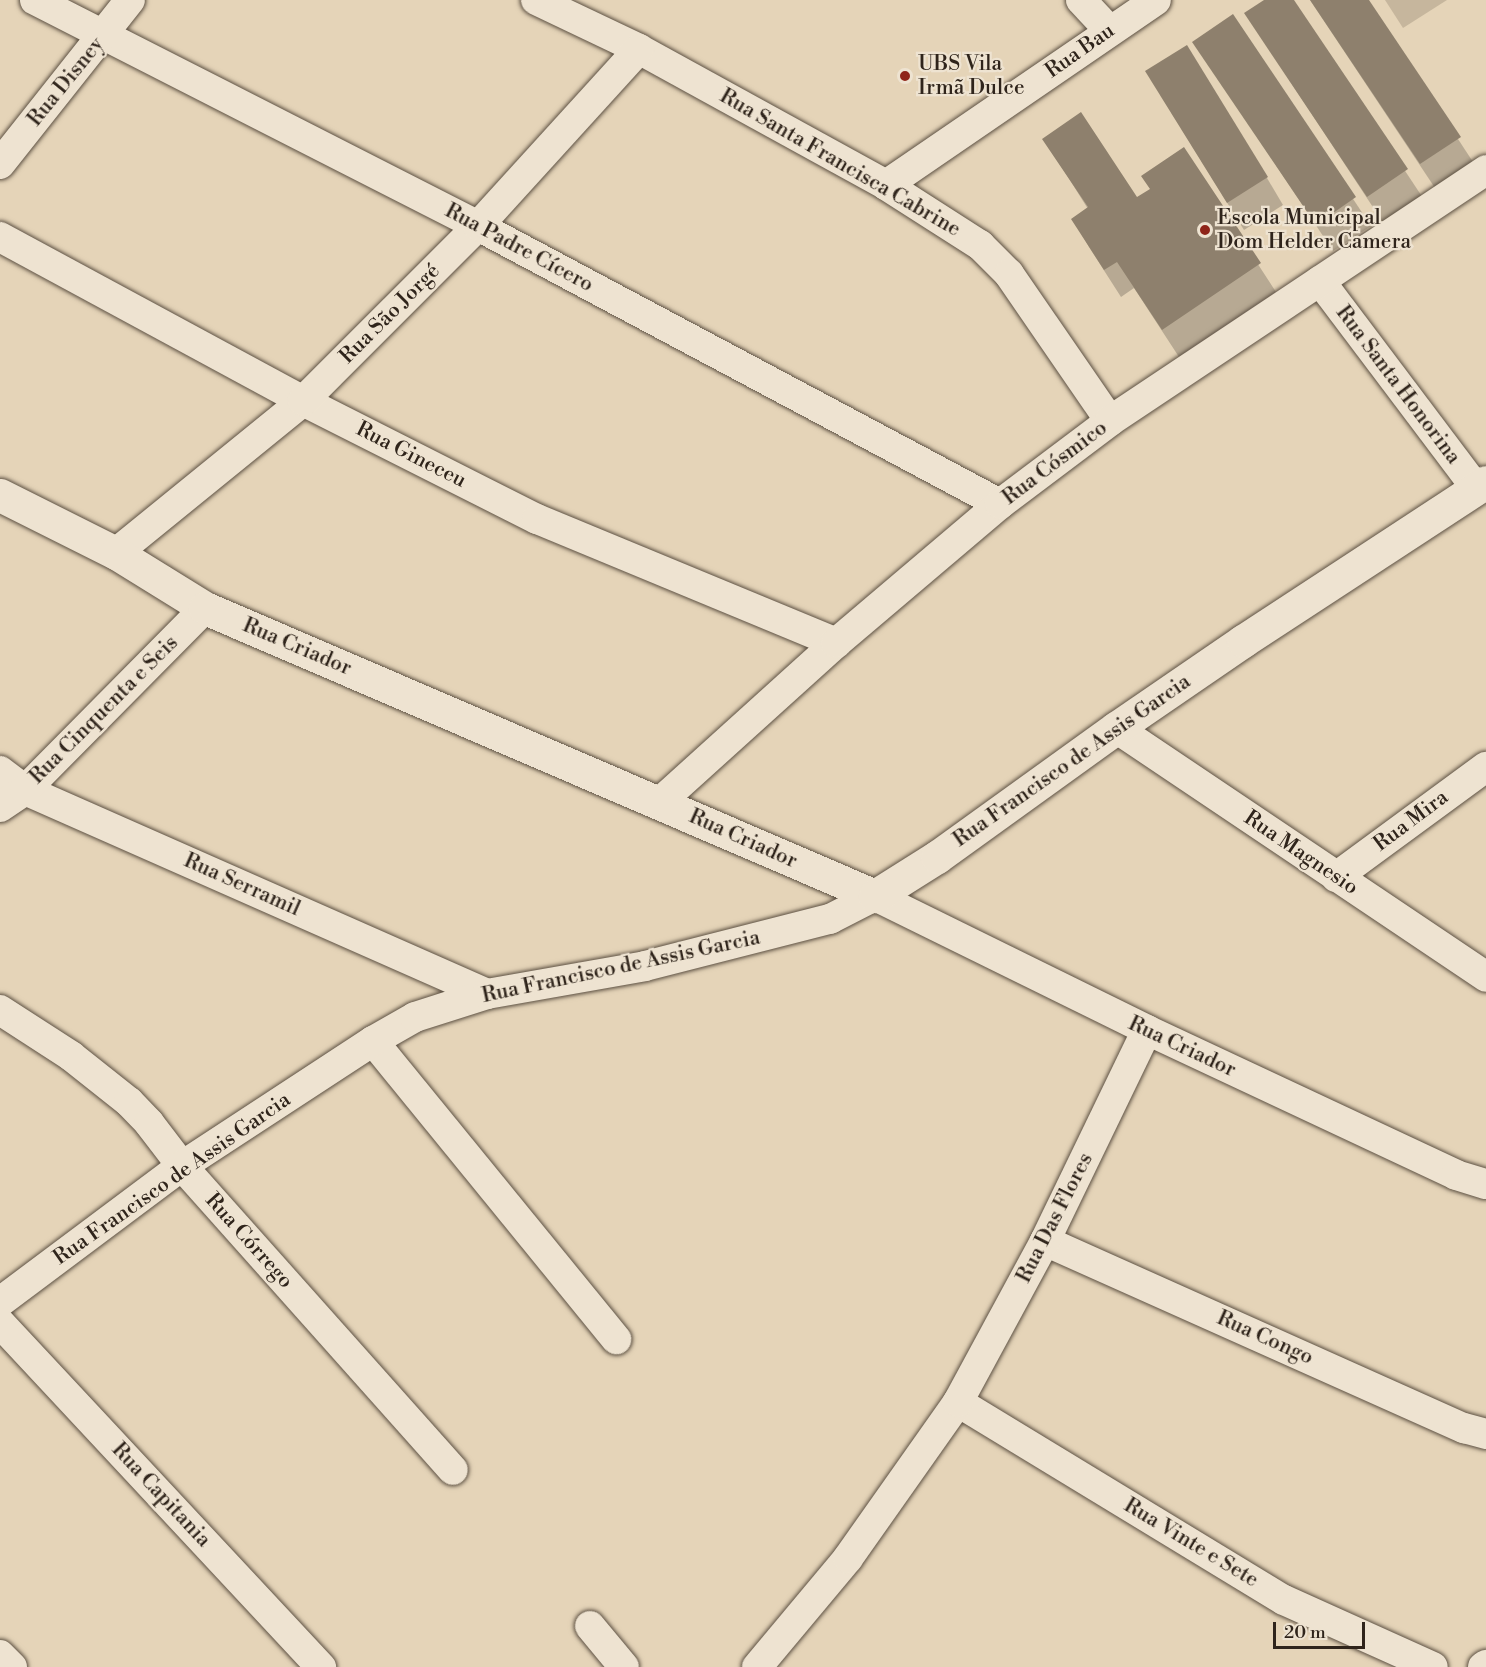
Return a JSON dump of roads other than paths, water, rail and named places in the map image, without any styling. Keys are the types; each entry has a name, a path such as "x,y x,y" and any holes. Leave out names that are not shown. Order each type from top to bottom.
{"street":[{"name":"Rua Padre Cícero","path":"35,0 478,226 999,504"},
{"name":"Rua Disney","path":"0,164 130,0"},
{"name":"Rua Santa Francisca Cabrine","path":"536,0 639,50 886,185 980,245 1009,274 1110,421"},
{"path":"1081,0 1110,30"},
{"name":"Rua Bau","path":"886,185 1156,0"},
{"name":"Rua São Jorgé","path":"116,553 303,401 478,226 639,50"},
{"name":"Rua Cósmico","path":"660,802 836,643 999,504 1110,421 1486,170"},
{"name":"Rua Gineceu","path":"0,237 303,401 537,519 836,643"},
{"name":"Rua Santa Honorina","path":"1320,281 1481,485"},
{"name":"Rua Francisco de Assis Garcia","path":"0,1302 182,1166 373,1041 415,1017 488,994 687,957 830,920 875,896 938,857 1116,728 1481,485"},
{"name":"Rua Criador","path":"0,495 116,553 205,608 875,896 1147,1030 1456,1175 1486,1184"},
{"name":"Rua Cinquenta e Seis","path":"0,807 25,790 205,608"},
{"name":"Rua Magnesio","path":"1116,728 1486,977"},
{"name":"Rua Mira","path":"1336,877 1486,767"},
{"name":"Rua Serramil","path":"0,771 25,790 488,994"},
{"name":"Rua Córrego","path":"0,1010 71,1056 129,1102 182,1166 453,1470"},
{"name":"Rua Das Flores","path":"757,1667 848,1558 957,1402 1045,1241 1147,1030"},
{"path":"373,1041 616,1339"},
{"name":"Rua Congo","path":"1045,1241 1464,1428 1486,1434"},
{"name":"Rua Capitania","path":"0,1323 321,1667"},
{"name":"Rua Vinte e Sete","path":"957,1402 1284,1600 1433,1667"},
{"path":"590,1626 624,1667"},
{"path":"0,1655 12,1667"}],"place":[{"name":"UBS Vila Irmã Dulce","path":"905,76"},
{"name":"Escola Municipal Dom Helder Camera","path":"1205,230"}]}
